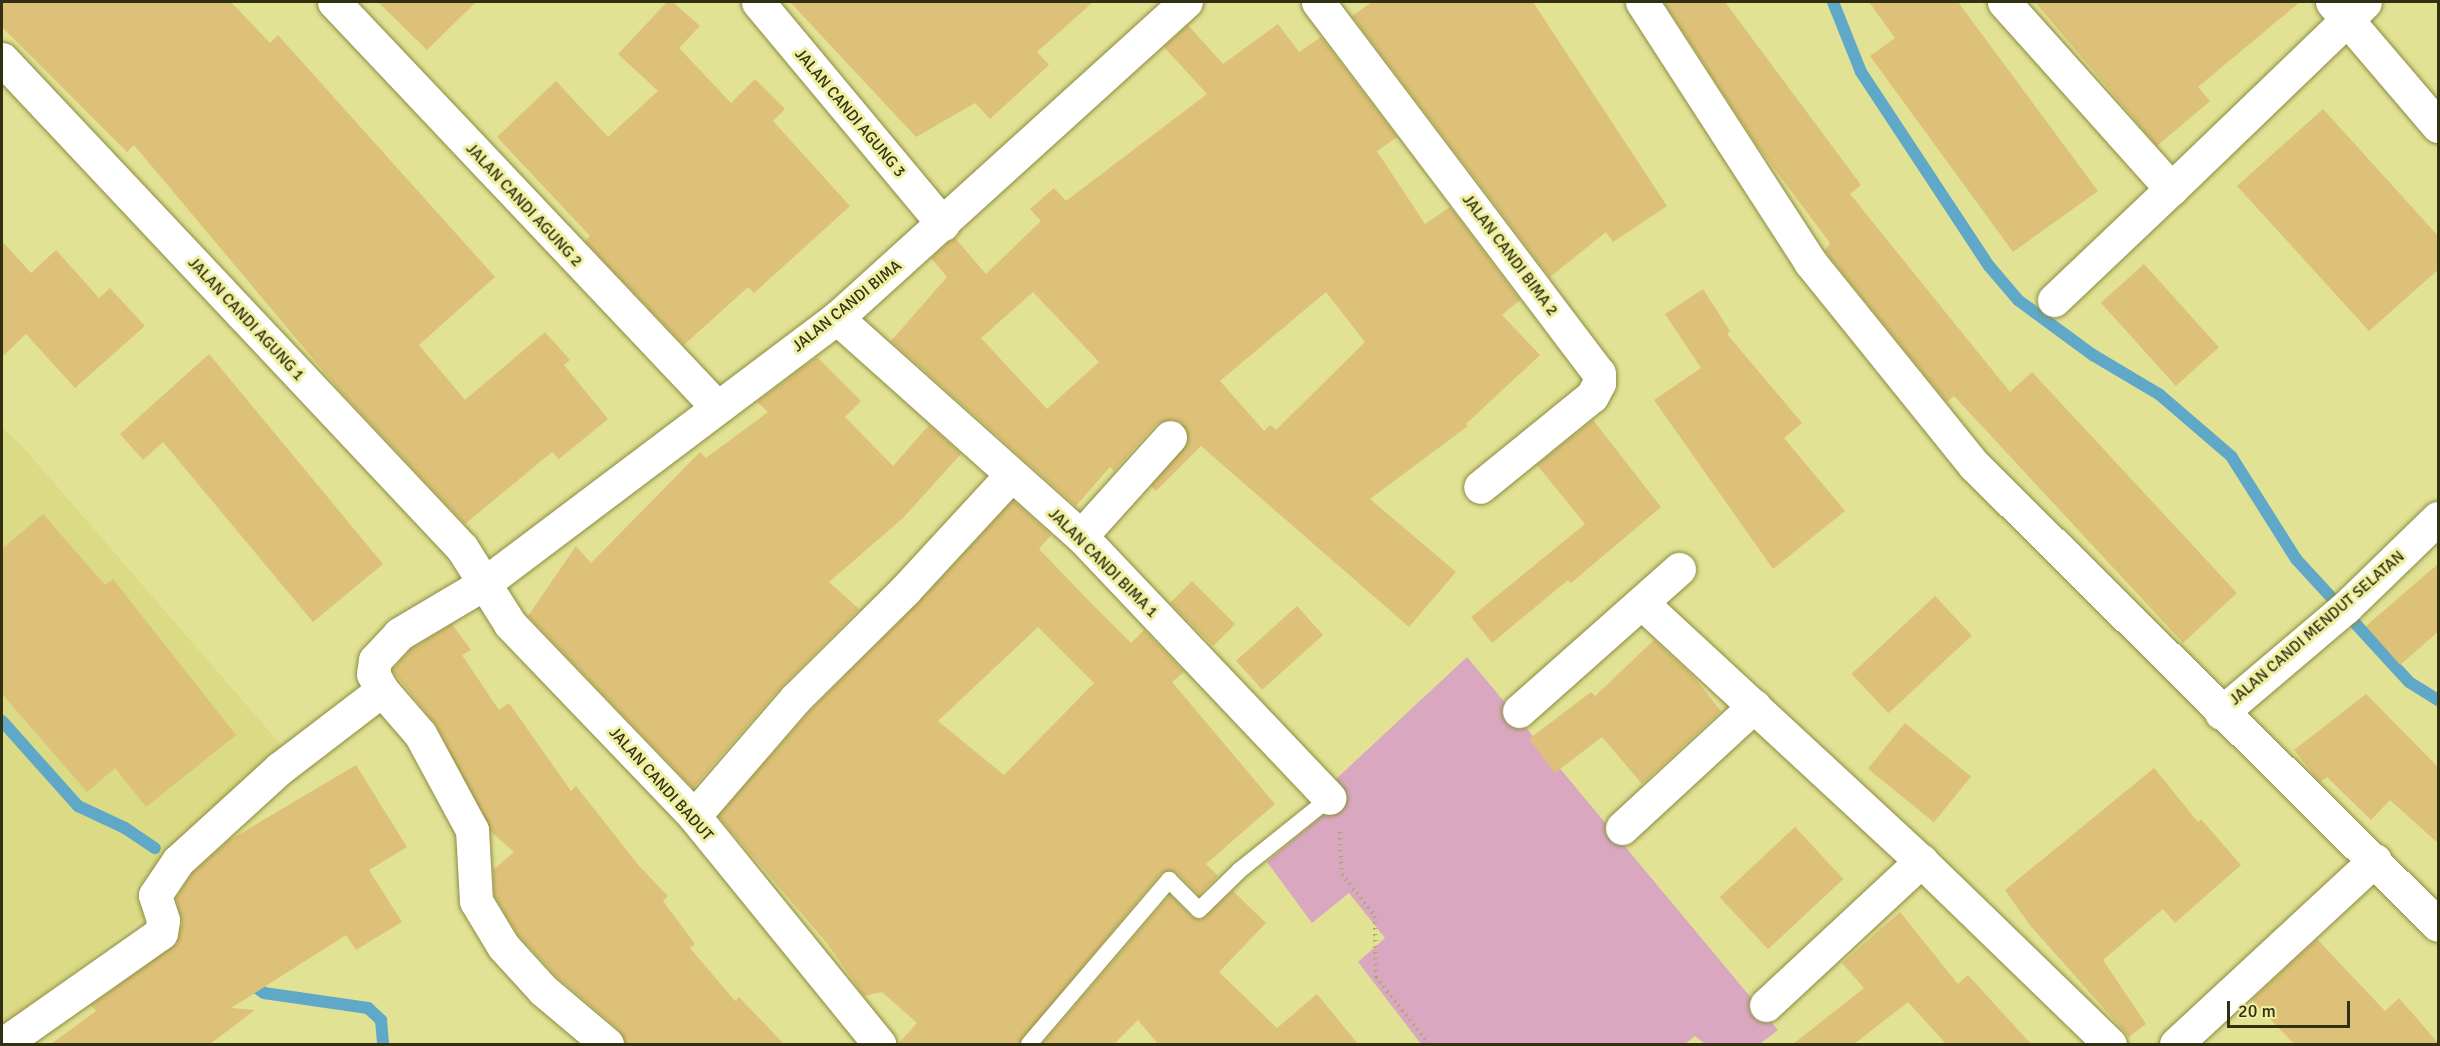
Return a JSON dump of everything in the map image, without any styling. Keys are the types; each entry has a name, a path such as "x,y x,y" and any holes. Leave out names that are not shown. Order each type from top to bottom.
{"street":[{"name":"JALAN CANDI AGUNG 2","path":"334,2 716,406"},
{"name":"JALAN CANDI AGUNG 3","path":"758,2 943,224"},
{"name":"JALAN CANDI BIMA","path":"382,690 373,674 375,660 384,646 422,619 485,583 716,406 837,318 1186,2"},
{"name":"JALAN CANDI BIMA 2","path":"1318,2 1599,373 1599,383 1592,396 1480,487"},
{"path":"1642,2 1810,262 1974,465 2221,713 2375,860 2439,925"},
{"path":"2004,2 2172,189"},
{"path":"2054,300 2172,189 2348,8 2439,126"},
{"name":"JALAN CANDI AGUNG 1","path":"2,59 462,548 485,583"},
{"name":"JALAN CANDI BIMA 1","path":"837,318 1081,536 1330,798"},
{"path":"1081,536 1170,437"},
{"path":"694,816 796,698 905,590 1011,475"},
{"name":"JALAN CANDI MENDUT SELATAN","path":"2221,713 2346,607 2439,518"},
{"path":"1519,711 1679,569"},
{"name":"JALAN CANDI BADUT","path":"485,583 510,624 694,816 879,1044"},
{"path":"1642,603 1921,861 2110,1044"},
{"path":"3,1044 160,933 163,920 155,895 178,861 280,768 382,690 420,734 472,830 476,901 503,946 543,990 606,1044"},
{"path":"1622,828 1754,706"},
{"path":"2176,1044 2375,860"},
{"path":"1766,1005 1921,861"}],"lane":[{"path":"1029,1044 1169,880 1199,910 1239,870 1330,798"}],"path":[{"path":"1330,798 1340,814 1342,874 1375,916 1376,977 1429,1044"}],"shaded area":[{"path":"2,428 22,446 282,746 133,890 146,916 2,1026"},
{"path":"1467,657 1778,1030 1760,1044 1705,1044 1695,1036 1685,1044 1421,1044 1358,962 1385,938 1349,893 1312,923 1267,862 1347,795 1336,779"}],"building":[{"path":"2,2 231,2 270,43 278,35 495,277 419,345 465,400 545,332 570,360 564,365 608,419 559,459 552,452 465,524 341,392 134,145 127,152 2,27"},
{"path":"378,2 476,2 427,50"},
{"path":"667,2 673,2 700,26 679,48 731,103 755,79 785,109 773,121 850,206 754,293 748,287 684,345 585,241 590,236 497,137 556,81 608,137 658,91 618,54"},
{"path":"790,2 1093,2 1037,52 1049,65 990,119 975,103 916,137"},
{"path":"1372,2 1533,2 1667,206 1613,242 1606,232 1550,277 1352,16"},
{"path":"1664,2 1725,2 1861,185 1850,194 2010,392 2032,372 2237,593 2183,643 1954,396 1947,402 1825,251 1830,243 1756,144"},
{"path":"1869,2 1958,2 2098,191 2013,252 1870,56 1895,38"},
{"path":"2035,2 2300,2 2198,87 2210,101 2157,146"},
{"path":"1278,24 1299,52 1321,37 1397,137 1377,151 1425,224 1450,207 1520,300 1502,315 1540,355 1466,424 1468,426 1370,499 1456,572 1409,627 1201,446 1156,491 1151,486 1188,441 1182,423 1173,419 1156,424 1114,471 1110,467 1076,506 891,341 947,277 931,258 950,241 955,238 986,274 1041,221 1030,209 1054,188 1066,201 1207,94 1164,47 1188,25 1223,64","holes":["1033,292 1099,362 1047,409 981,338","1326,292 1365,342 1276,430 1270,425 1264,431 1220,381"]},
{"path":"2323,109 2439,237 2439,269 2369,331 2237,186"},
{"path":"2,241 31,273 56,250 99,298 110,288 145,326 75,388 26,334 2,357"},
{"path":"2144,264 2219,347 2176,386 2101,303"},
{"path":"1703,289 1730,331 1727,334 1802,423 1784,438 1845,511 1773,569 1654,400 1701,368 1665,314"},
{"path":"209,354 383,564 313,622 163,442 143,460 120,434"},
{"path":"817,357 861,401 845,417 893,466 929,425 961,454 903,518 829,582 859,609 782,686 693,788 528,616 576,546 591,563 700,452 706,458 768,412 757,402"},
{"path":"1593,420 1661,507 1571,583 1568,580 1492,643 1471,617 1585,524 1537,465"},
{"path":"1013,500 1051,535 1039,549 1093,605 1131,643 1144,630 1184,672 1172,682 1275,804 1206,864 1218,876 1199,895 1176,872 1161,873 1019,1044 898,1044 917,1023 882,992 864,996 826,942 718,816 810,711 918,603","holes":["1038,627 1094,683 1004,775 938,721"]},
{"path":"43,514 105,585 113,579 236,735 146,807 115,768 87,792 2,694 2,549"},
{"path":"2439,563 2439,631 2400,665 2366,626"},
{"path":"1192,581 1235,624 1213,646 1170,603"},
{"path":"1935,596 1972,635 1888,713 1852,674"},
{"path":"1297,606 1323,635 1262,690 1236,661"},
{"path":"452,624 471,650 462,655 499,710 509,703 571,791 576,786 640,867 668,896 663,901 695,944 690,948 735,1001 739,997 784,1044 625,1044 619,1030 556,976 518,935 494,895 493,870 514,852 491,832 436,725 392,670 411,649"},
{"path":"1654,640 1692,675 1721,711 1642,784 1602,737 1555,773 1529,739 1591,692 1595,696"},
{"path":"2366,694 2439,768 2439,844 2390,800 2371,820 2327,777 2320,782 2294,750"},
{"path":"1905,723 1971,776 1934,822 1868,769"},
{"path":"356,765 407,847 369,870 402,922 356,950 346,935 231,1008 255,1010 210,1044 51,1044 96,1011 91,1005 177,943 182,922 176,898 192,873 228,841"},
{"path":"2154,768 2198,822 2201,819 2241,865 2175,923 2163,909 2103,960 2146,1024 2129,1037 2029,924 2005,890"},
{"path":"1795,827 1843,879 1768,949 1720,897"},
{"path":"1233,891 1266,923 1219,972 1277,1028 1317,994 1358,1044 1158,1044 1138,1020 1114,1044 1042,1044 1170,895 1192,917 1201,920"},
{"path":"1900,912 1958,984 1968,975 2031,1044 1946,1044 1908,1002 1854,1044 1793,1044 1864,988 1842,963"},
{"path":"2317,939 2385,1011 2399,998 2439,1044 2294,1044 2252,1000"}],"waterway":[{"path":"1833,2 1861,72 1989,266 2018,300 2093,355 2160,395 2231,456 2296,559 2409,682 2438,700"},
{"path":"2,721 78,806 125,828 155,848"},
{"path":"246,980 264,993 368,1008 381,1020 383,1044"}]}
